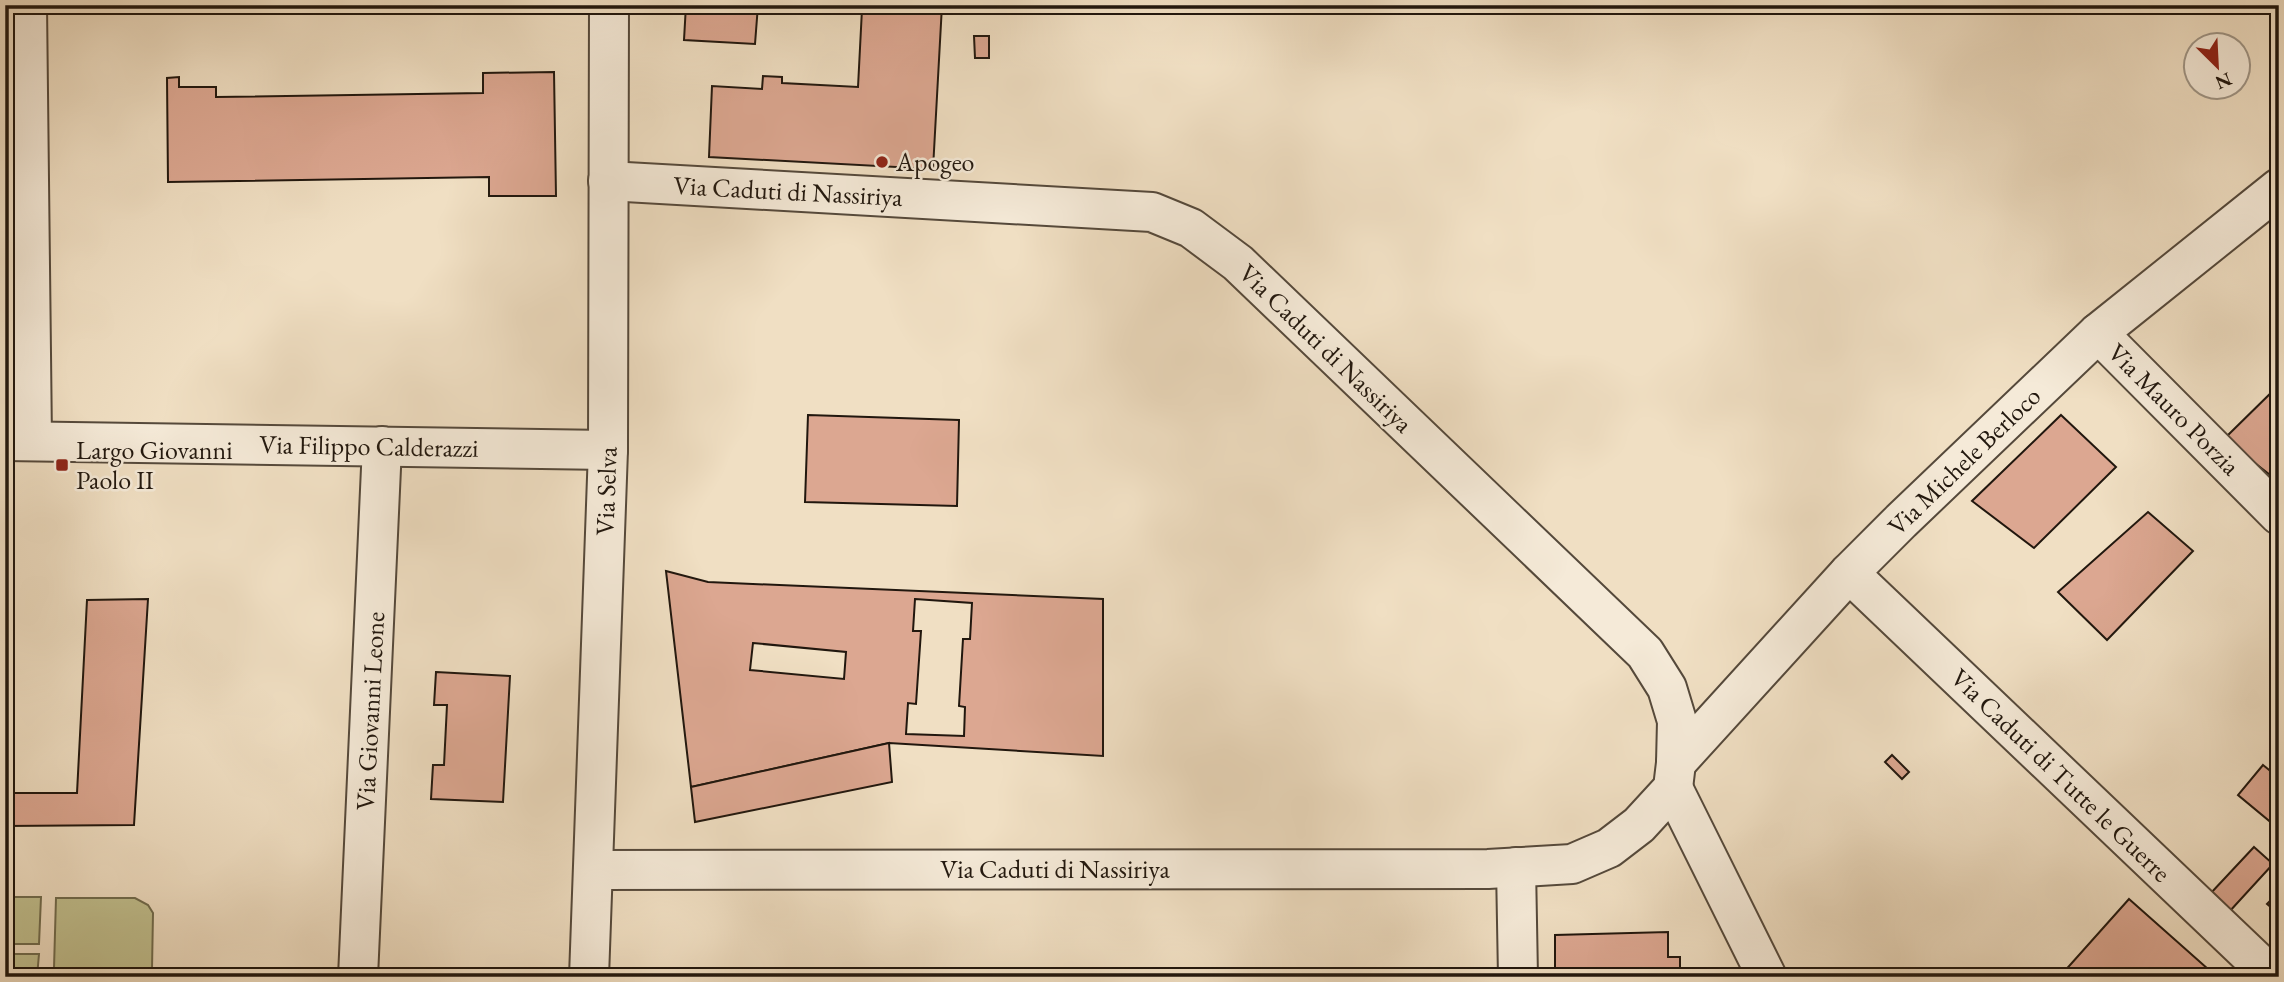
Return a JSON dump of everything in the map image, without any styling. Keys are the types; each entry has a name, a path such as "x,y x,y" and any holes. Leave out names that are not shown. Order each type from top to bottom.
{"street":[{"path":"19,441 27,5"},
{"name":"Via Selva","path":"589,977 608,450 609,5"},
{"name":"Via Caduti di Nassiriya","path":"594,870 1488,869 1573,864 1609,848 1639,825 1674,776 1676,721 1667,688 1645,653 1238,263 1191,228 1152,212 608,181"},
{"name":"Via Michele Berloco","path":"1674,776 1849,573 2098,333 2274,200"},
{"name":"Via Mauro Porzia","path":"2098,333 2279,515"},
{"name":"Via Filippo Calderazzi","path":"19,441 608,450"},
{"name":"Via Giovanni Leone","path":"358,977 382,446"},
{"name":"Via Caduti di Tutte le Guerre","path":"1849,573 2273,977"},
{"path":"1674,776 1767,977"},
{"path":"1516,867 1518,977"}],"shaded area":[{"path":"5,897 41,897 39,944 5,944"},
{"path":"56,898 135,898 148,905 153,913 152,969 54,968"},
{"path":"5,954 39,954 37,977 5,977"}],"building":[{"path":"686,5 758,5 755,44 684,40"},
{"path":"858,5 942,5 933,169 709,157 712,86 762,89 763,76 782,77 782,83 858,87 862,9 858,9"},
{"path":"974,36 989,36 989,58 975,58"},
{"path":"554,72 556,196 489,196 489,177 168,182 167,78 179,77 179,87 216,87 216,97 483,93 483,73"},
{"path":"2279,385 2279,473 2274,478 2224,439"},
{"path":"808,415 959,420 957,506 805,502"},
{"path":"2061,415 2116,467 2034,548 1972,501"},
{"path":"2148,512 2193,551 2107,640 2058,592"},
{"path":"666,571 708,582 1103,599 1103,756 889,743 691,787","holes":["915,599 972,603 970,639 963,639 959,706 965,707 964,736 906,734 908,703 916,704 921,631 913,631","753,643 846,652 844,679 750,670"]},
{"path":"148,599 134,825 5,826 5,793 77,793 87,600"},
{"path":"436,672 510,676 503,802 431,799 433,765 444,765 447,705 434,705"},
{"path":"889,743 892,782 695,822 691,787"},
{"path":"1892,755 1909,772 1902,779 1885,762"},
{"path":"2263,765 2279,778 2279,829 2238,795"},
{"path":"2254,847 2273,864 2229,912 2210,894"},
{"path":"2279,892 2279,914 2267,904"},
{"path":"2129,899 2217,977 2065,977 2062,974"},
{"path":"1668,932 1668,957 1680,957 1680,977 1555,977 1555,935"}],"place":[{"name":"Apogeo","path":"882,162"},
{"name":"Largo Giovanni Paolo II","path":"62,465"}]}
